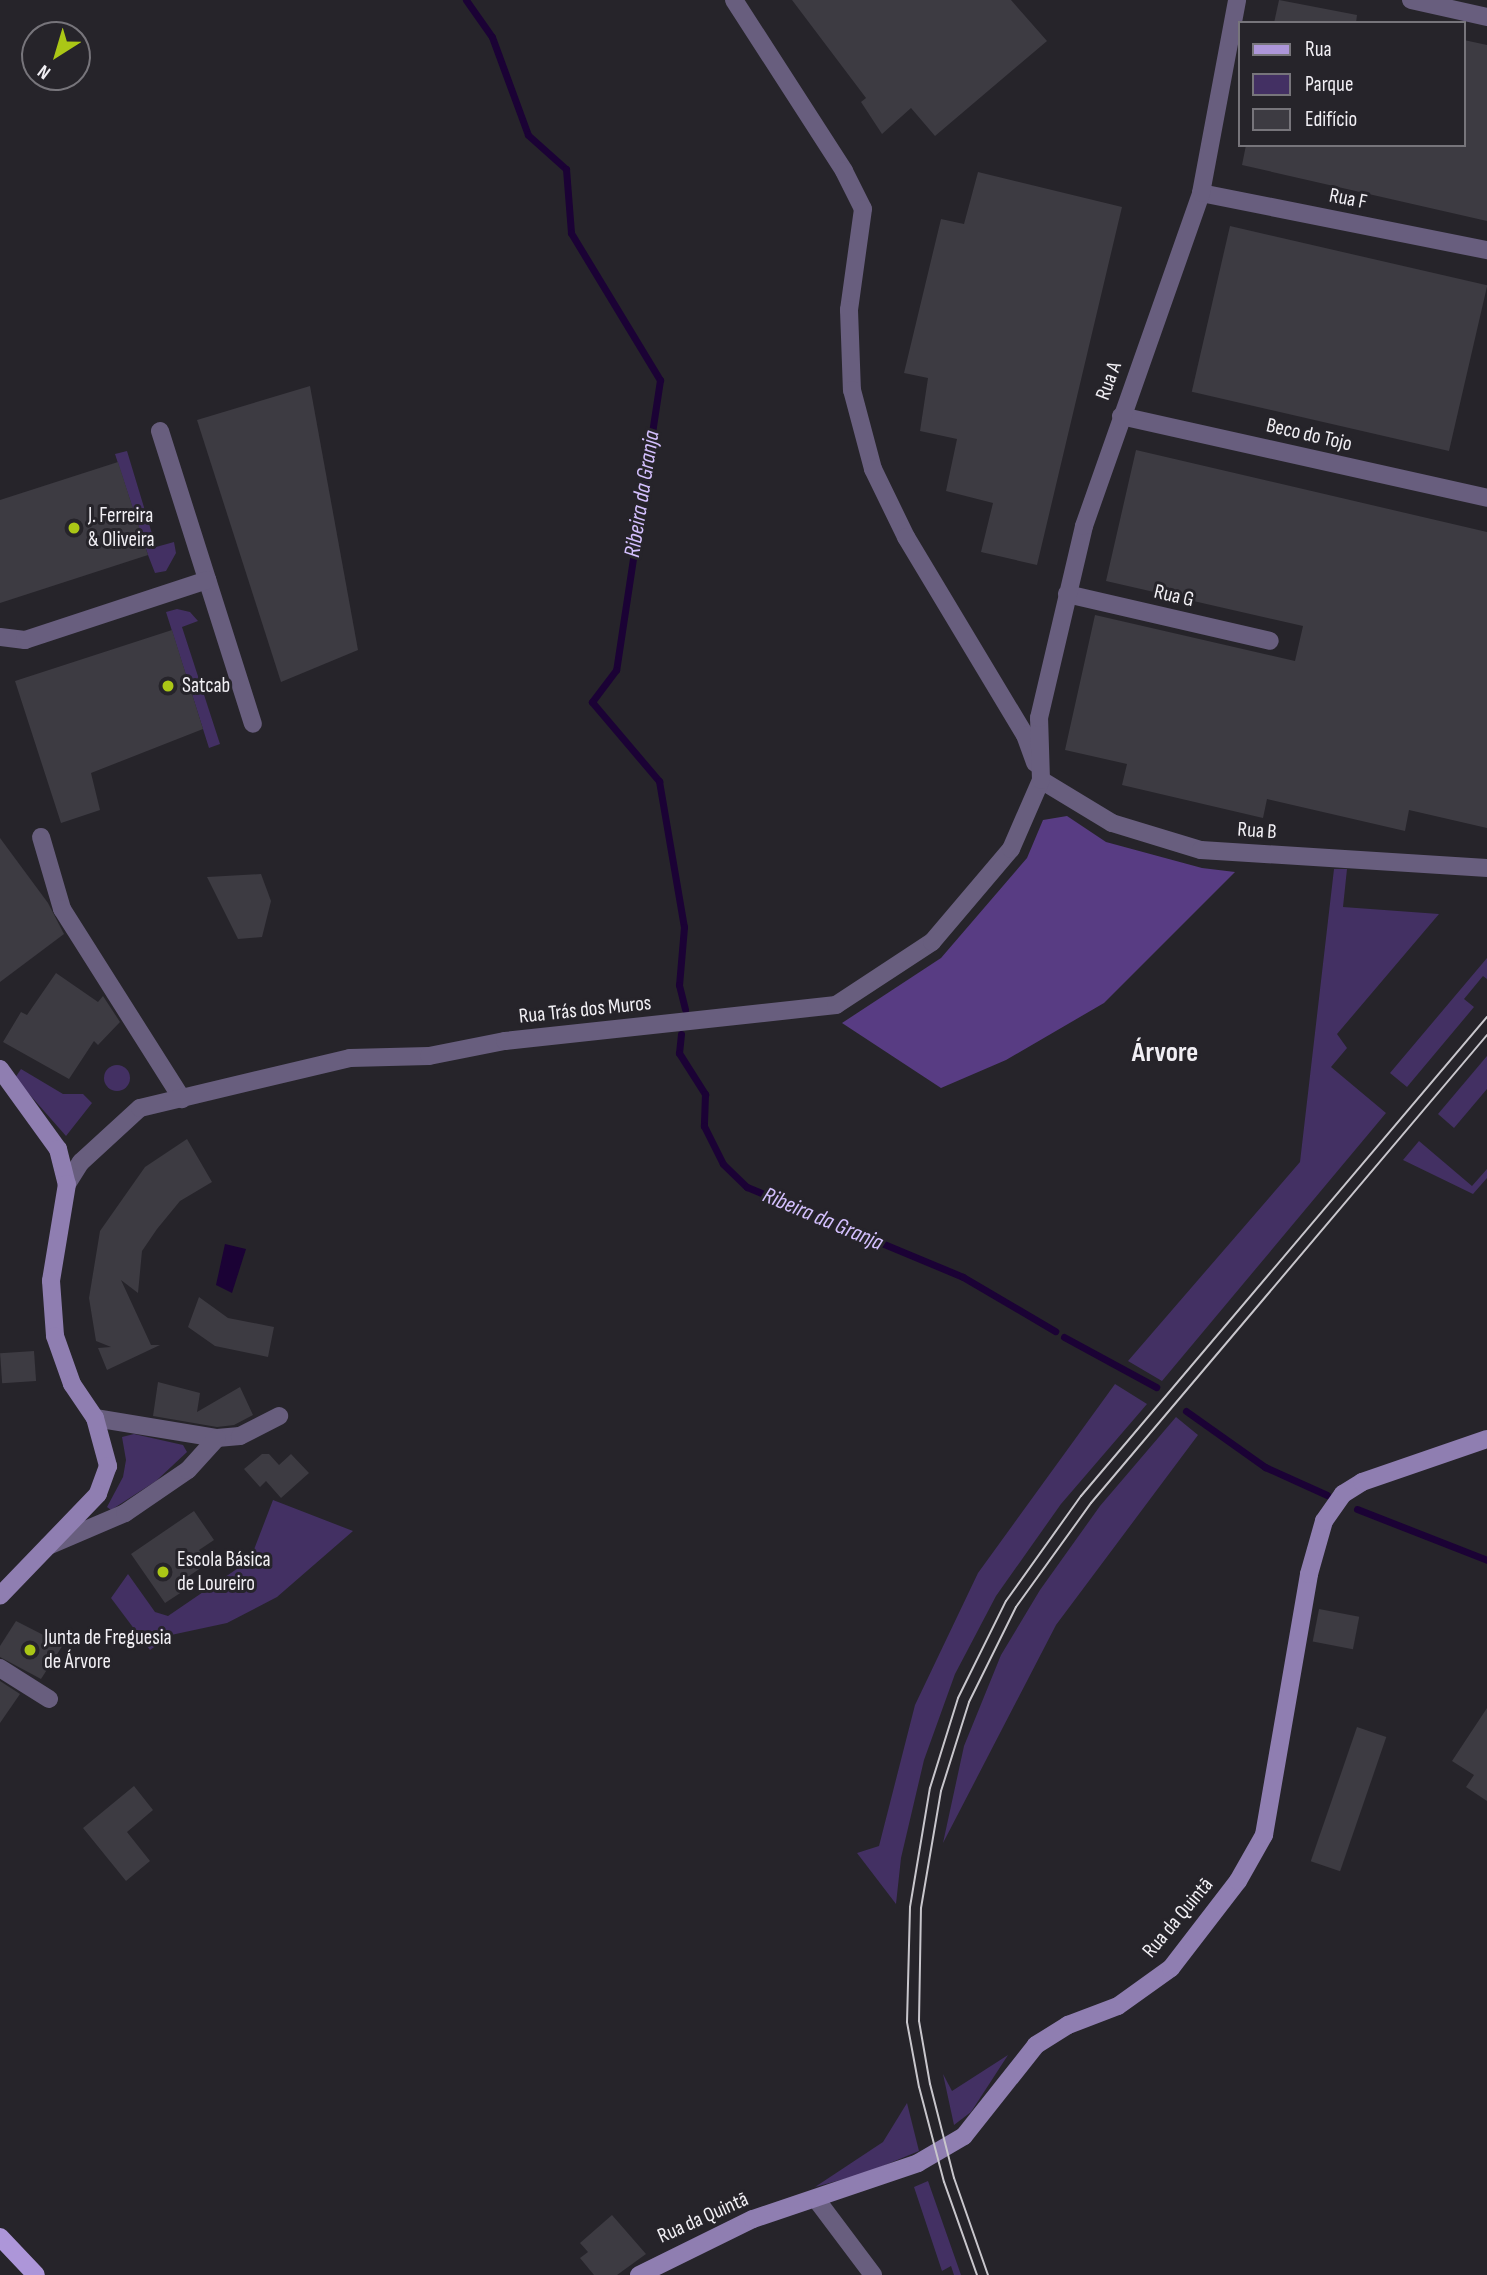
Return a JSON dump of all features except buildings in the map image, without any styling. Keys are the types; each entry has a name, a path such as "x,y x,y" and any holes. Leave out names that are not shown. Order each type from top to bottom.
{"main road":[{"path":"0,2236 37,2275"}],"street":[{"path":"734,0 844,171 863,209 849,310 852,390 873,468 906,537 1025,735 1041,780"},
{"name":"Rua A","path":"1041,780 1039,718 1067,594 1121,416 1201,193 1237,0"},
{"path":"1411,0 1487,17"},
{"name":"Rua F","path":"1201,193 1487,250"},
{"name":"Beco do Tojo","path":"1121,416 1487,498"},
{"path":"160,430 253,724"},
{"path":"0,637 25,640 207,580"},
{"name":"Rua G","path":"1067,594 1270,642"},
{"name":"Rua B","path":"1041,780 1112,823 1201,850 1487,869"},
{"name":"Rua Trás dos Muros","path":"66,1184 106,1136 141,1108 350,1058 429,1056 505,1041 836,1005 932,942 1011,849 1041,780"},
{"path":"41,837 62,909 182,1099"},
{"path":"0,1069 58,1149 66,1184 51,1281 55,1336 72,1384 95,1418 108,1466 98,1494 0,1596"},
{"path":"95,1418 217,1438 240,1436 279,1416"},
{"path":"48,1546 125,1513 187,1469 217,1438"},
{"name":"Rua da Quintã","path":"639,2275 753,2219 918,2163 964,2136 1036,2045 1068,2025 1118,2006 1171,1968 1238,1881 1264,1835 1309,1574 1324,1521 1343,1494 1362,1482 1487,1439"},
{"path":"0,1668 49,1699"},
{"path":"816,2199 873,2275"}],"green space":[{"path":"127,451 156,547 174,542 176,553 166,571 155,573 115,454"},
{"path":"177,609 190,612 198,621 182,627 220,744 209,748 166,612"},
{"path":"1334,869 1347,869 1343,907 1439,914 1337,1034 1347,1048 1331,1067 1386,1113 1162,1381 1128,1361 1300,1162"},
{"path":"1487,958 1487,979 1483,976 1464,999 1474,1007 1407,1087 1390,1073"},
{"path":"1487,1056 1487,1089 1454,1128 1438,1114"},
{"path":"117,1065 126,1069 130,1078 126,1087 117,1091 108,1087 104,1078 108,1069"},
{"path":"21,1069 63,1094 83,1094 92,1103 66,1136 15,1078"},
{"path":"1419,1141 1472,1186 1487,1169 1487,1178 1473,1194 1403,1160"},
{"path":"1115,1384 1147,1404 1061,1504 996,1596 955,1674 924,1760 901,1858 896,1904 857,1853 879,1846 915,1705 978,1573"},
{"path":"1176,1417 1198,1435 1056,1625 943,1843 964,1746 1001,1655 1040,1590 1100,1506"},
{"path":"134,1434 183,1445 187,1452 156,1481 111,1510 107,1507 123,1477 126,1460 122,1437"},
{"path":"273,1500 353,1531 277,1597 227,1623 171,1635 150,1650 111,1598 128,1574 155,1612 168,1616 250,1560"},
{"path":"1008,2055 971,2112 954,2125 943,2074 952,2091"},
{"path":"907,2103 919,2151 866,2173 815,2187 883,2142"},
{"path":"928,2181 961,2275 954,2275 951,2266 942,2271 914,2187"}],"shaded area":[{"path":"1067,816 1106,842 1202,868 1235,872 1104,1003 1006,1060 941,1088 842,1023 941,958 1027,858 1043,820"},
{"path":"225,1244 246,1249 232,1293 216,1285"}],"waterway":[{"name":"Ribeira da Granja","path":"466,0 492,37 528,135 566,169 571,233 660,380 616,670 592,702 659,781 684,927 679,985 685,1009"},
{"name":"Ribeira da Granja","path":"681,1034 679,1053 705,1094 704,1126 723,1164 747,1187 963,1277 1055,1331"},
{"name":"Ribeira da Granja","path":"1064,1337 1156,1387"},
{"name":"Ribeira da Granja","path":"1186,1411 1265,1467 1327,1495"},
{"name":"Ribeira da Granja","path":"1357,1509 1487,1560"}],"tram line":[{"path":"977,2275 944,2182 919,2087 907,2022 910,1907 930,1788 958,1698 1006,1601 1081,1496 1487,1017"},
{"path":"988,2275 954,2178 930,2084 919,2021 921,1908 941,1791 969,1702 1016,1607 1091,1503 1487,1035"}],"place":[{"name":"J. Ferreira & Oliveira","path":"74,528"},
{"name":"Satcab","path":"168,686"},
{"name":"Escola Básica de Loureiro","path":"163,1572"},
{"name":"Junta de Freguesia de Árvore","path":"30,1650"}],"district":[{"name":"Árvore","path":"1165,1053"}]}
